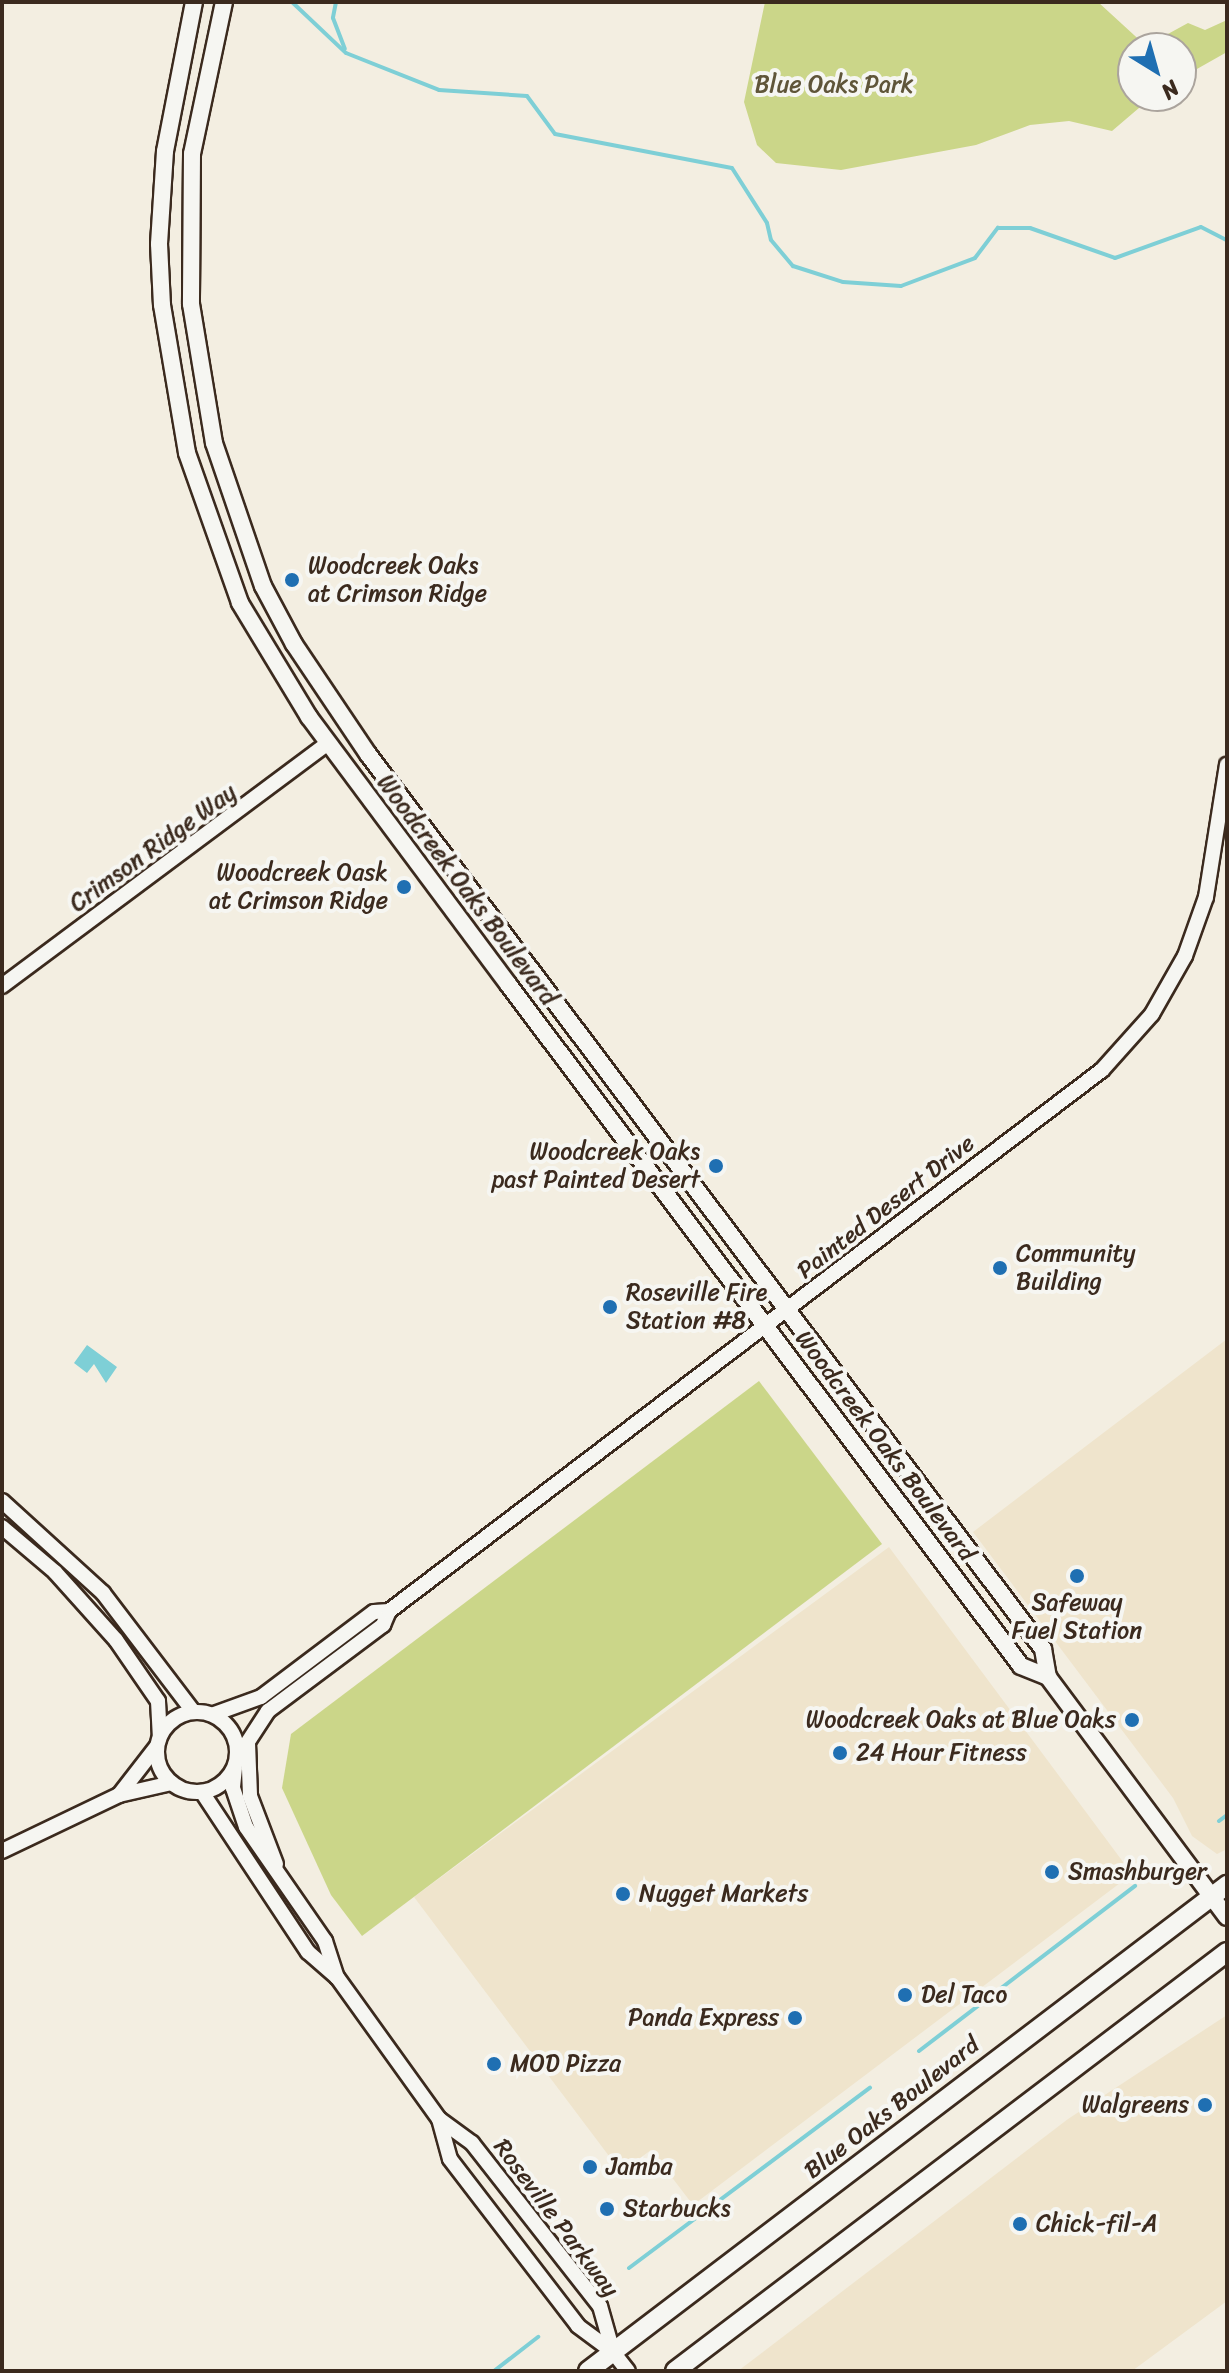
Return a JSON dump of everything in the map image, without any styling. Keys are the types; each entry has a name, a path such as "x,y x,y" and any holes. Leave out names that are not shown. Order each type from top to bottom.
{"main road":[{"name":"Woodcreek Oaks Boulevard","path":"194,2 165,151 159,244 177,407 199,498 240,603 268,655 328,743 1021,1666 1048,1677"},
{"name":"Woodcreek Oaks Boulevard","path":"224,2 192,154 188,199 198,365 227,490 263,586 348,726 1043,1649 1048,1677 1227,1917"},
{"path":"328,743 348,726"},
{"name":"Blue Oaks Boulevard","path":"588,2371 1227,1885"},
{"path":"675,2371 1227,1952"}],"street":[{"name":"Crimson Ridge Way","path":"2,986 328,743"},
{"name":"Painted Desert Drive","path":"236,1762 268,1711 383,1625 389,1611 1102,1070 1152,1014 1185,956 1201,912 1227,765"},
{"path":"2,1501 103,1593 193,1711"},
{"path":"2,1527 55,1572 116,1640 158,1701 160,1767 172,1783"},
{"name":"Painted Desert Drive","path":"214,1714 261,1697 374,1612 389,1611"},
{"path":"2,1851 119,1795 172,1783 202,1792 222,1784 236,1762 230,1727 214,1714 193,1711 173,1719 119,1795"},
{"path":"248,1743 250,1796 276,1864"},
{"name":"Roseville Parkway","path":"236,1762 233,1788 246,1827 276,1864 325,1941 337,1977"},
{"name":"Roseville Parkway","path":"202,1792 308,1952 337,1977 439,2119 472,2143 600,2306 613,2352"},
{"name":"Roseville Parkway","path":"439,2119 450,2159 578,2326 613,2352"},
{"path":"613,2352 628,2371"}],"shaded area":[{"path":"1227,1339 1227,1849 1217,1854 1192,1836 1173,1798 973,1532"},
{"path":"889,1547 1132,1874 693,2205 651,2150 621,2172 414,1897"},
{"path":"1227,2015 1227,2301 1132,2371 738,2371 1068,2119"}],"green space":[{"name":"Blue Oaks Park","path":"765,2 1098,2 1131,32 1117,32 1117,112 1134,112 1112,131 1069,121 1030,125 976,145 841,170 776,163 757,145 744,102"},
{"name":"Blue Oaks Park","path":"1227,20 1227,52 1197,69 1197,32 1172,32 1188,23 1205,30"},
{"path":"759,1381 882,1544 362,1936 331,1895 282,1788 291,1734"}],"water":[{"path":"87,1345 117,1367 106,1383 94,1364 87,1373 74,1363"}],"waterway":[{"path":"292,2 346,53 439,90 527,96 555,134 732,168 767,223 771,240 793,266 843,282 901,286 975,258 998,228 1030,228 1115,258 1201,227 1227,240"},
{"path":"336,2 333,18 345,49"},
{"path":"1219,1821 1227,1815"},
{"path":"919,2051 1135,1886"},
{"path":"629,2268 870,2088"},
{"path":"494,2371 538,2337"}],"place":[{"name":"Woodcreek Oaks at Crimson Ridge","path":"292,580"},
{"name":"Woodcreek Oask at Crimson Ridge","path":"404,887"},
{"name":"Woodcreek Oaks past Painted Desert","path":"716,1166"},
{"name":"Community Building","path":"1000,1268"},
{"name":"Roseville Fire Station #8","path":"610,1307"},
{"name":"Safeway Fuel Station","path":"1077,1576"},
{"name":"Woodcreek Oaks at Blue Oaks","path":"1132,1720"},
{"name":"24 Hour Fitness","path":"840,1753"},
{"name":"Smashburger","path":"1052,1872"},
{"name":"Nugget Markets","path":"623,1894"},
{"name":"Del Taco","path":"905,1995"},
{"name":"Panda Express","path":"795,2018"},
{"name":"MOD Pizza","path":"494,2064"},
{"name":"Walgreens","path":"1205,2105"},
{"name":"Jamba","path":"590,2167"},
{"name":"Starbucks","path":"607,2209"},
{"name":"Chick-fil-A","path":"1020,2224"}]}
